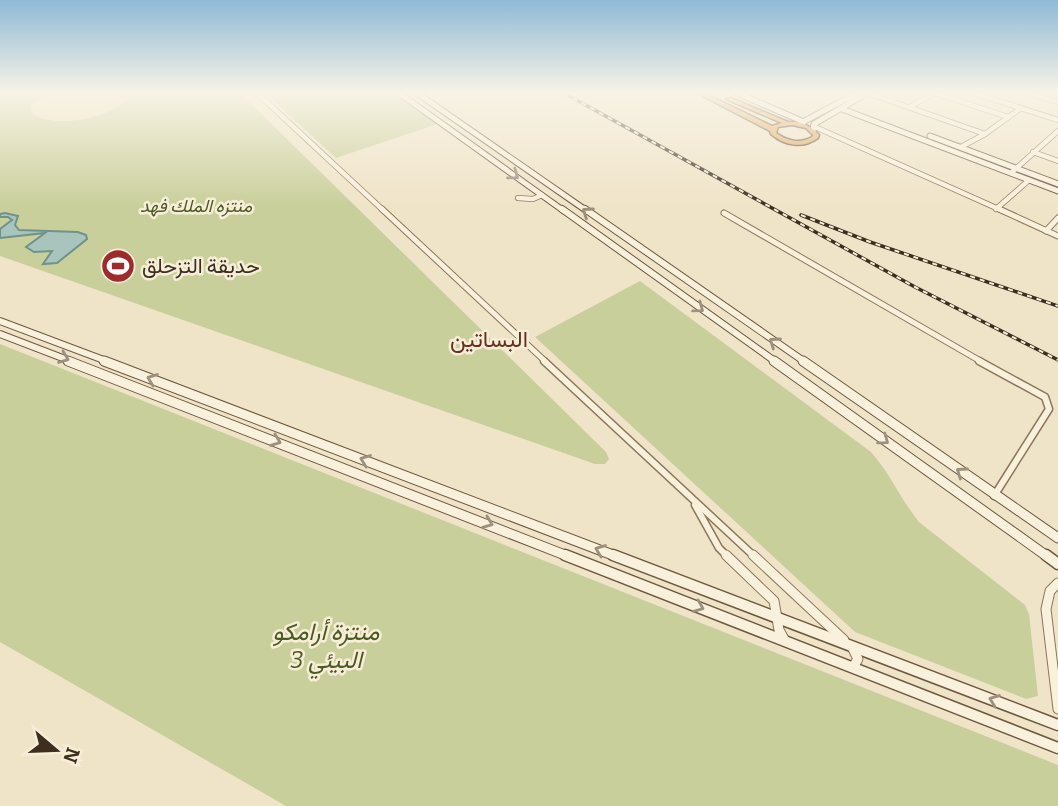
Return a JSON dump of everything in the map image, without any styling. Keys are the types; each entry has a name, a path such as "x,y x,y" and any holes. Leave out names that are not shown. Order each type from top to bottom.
{"highway":[{"path":"773,131 777,137 796,143 813,140 816,137 814,131"}],"street":[{"path":"297,131 851,646 858,659 856,666 852,667"},
{"path":"452,131 1058,564"},
{"path":"471,131 1058,538"},
{"path":"817,131 1058,236"},
{"path":"907,131 1012,170 1058,184"},
{"path":"911,131 961,148 1012,170 1028,180 1058,191"},
{"path":"976,131 985,134"},
{"path":"961,148 990,131"},
{"path":"1012,170 1058,131"},
{"path":"1033,152 1058,161"},
{"path":"996,209 1028,180"},
{"path":"518,198 533,199 542,195"},
{"path":"724,213 916,326 1045,397 1049,409 994,496"},
{"path":"1046,231 1058,218"},
{"path":"0,321 1058,724"},
{"path":"0,334 1058,748"},
{"path":"86,367 97,358"},
{"path":"236,426 246,415"},
{"path":"392,486 400,473"},
{"path":"692,500 719,548 774,601 778,607 778,632 788,642"},
{"path":"638,582 642,567"},
{"path":"1058,583 1050,591 1046,610 1058,709"}],"green space":[{"name":"منتزه الملك فهد","path":"0,131 278,131 606,452 609,459 605,464 595,464 0,256"},
{"path":"306,131 417,131 336,158"},
{"path":"640,281 871,452 919,522 1025,605 1029,614 1038,696 1026,699 855,632 535,337"},
{"name":"منتزة أرامكو البيئي 3","path":"0,344 1058,765 1058,806 286,806 0,642"}],"water":[{"path":"0,214 18,216 15,225 19,230 78,232 86,235 87,239 57,263 43,264 52,251 34,252 26,247 45,233 0,238 0,229 12,220 0,217"}],"railway":[{"path":"632,131 915,287 1058,360"},
{"path":"801,215 870,242 1058,306"}],"place":[{"name":"حديقة التزحلق","path":"118,266"}],"district":[{"name":"البساتين","path":"489,339"}]}
